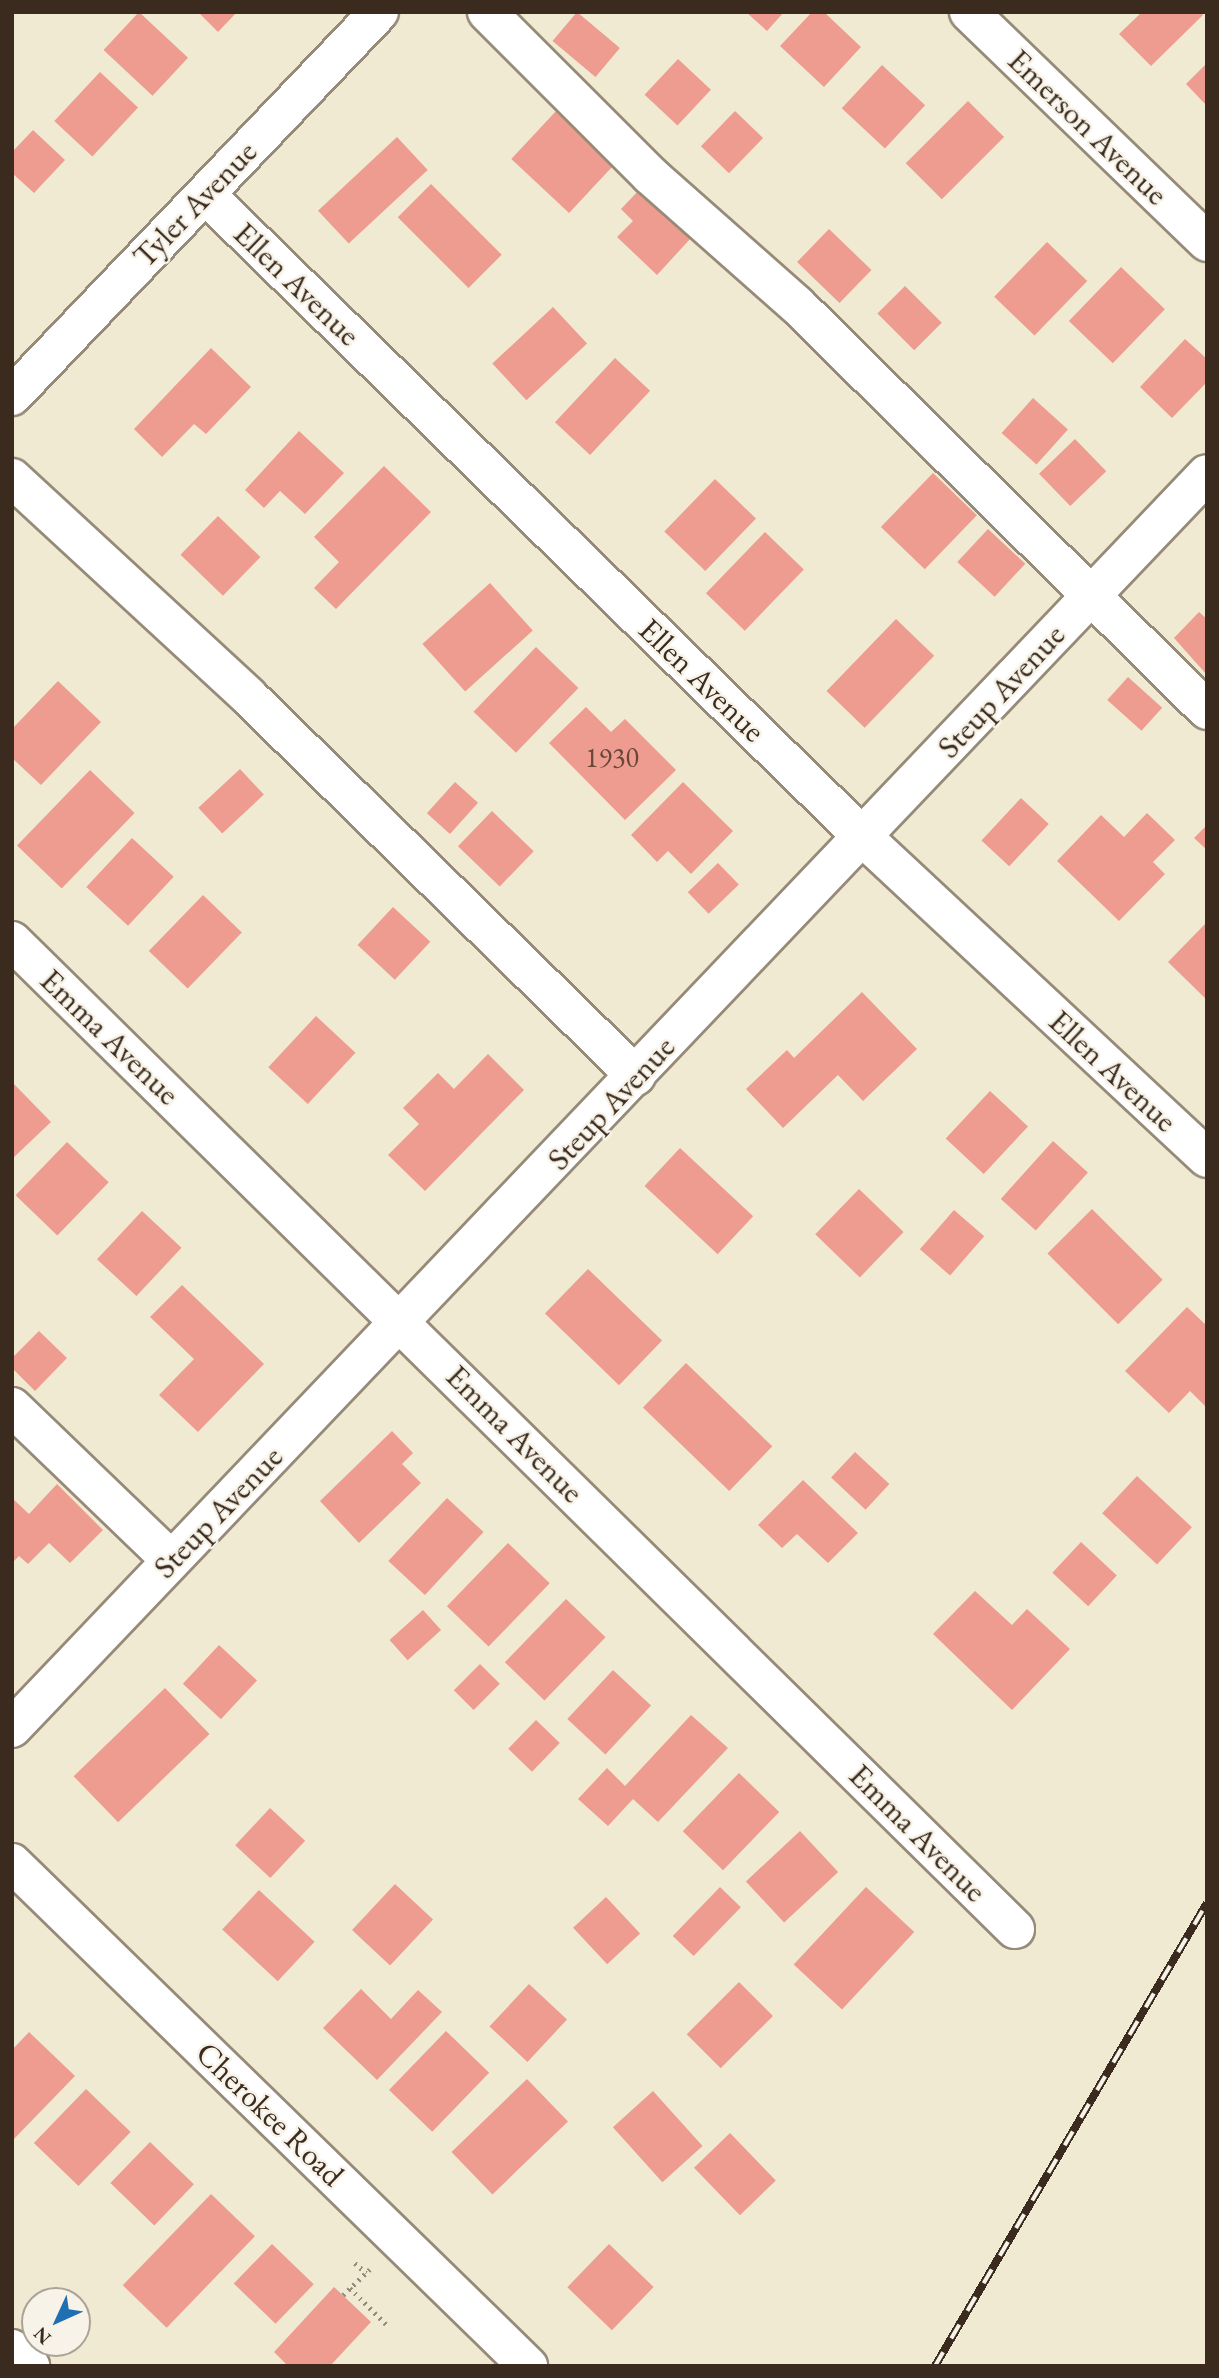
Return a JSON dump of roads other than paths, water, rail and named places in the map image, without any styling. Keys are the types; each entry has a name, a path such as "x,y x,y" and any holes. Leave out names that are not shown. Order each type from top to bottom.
{"street":[{"name":"Tyler Avenue","path":"12,396 379,12"},
{"path":"487,12 650,175 797,305 1207,710"},
{"name":"Emerson Avenue","path":"969,12 1207,242"},
{"name":"Ellen Avenue","path":"205,194 864,838 1207,1158"},
{"name":"Steup Avenue","path":"12,1728 403,1322 1207,474"},
{"path":"12,478 248,696 636,1076"},
{"name":"Emma Avenue","path":"12,942 403,1322 1015,1929"},
{"path":"12,1407 171,1560"},
{"name":"Cherokee Road","path":"12,1863 528,2366"},
{"path":"12,2348 30,2366"}],"railway":[{"path":"935,2366 1207,1903"}]}
